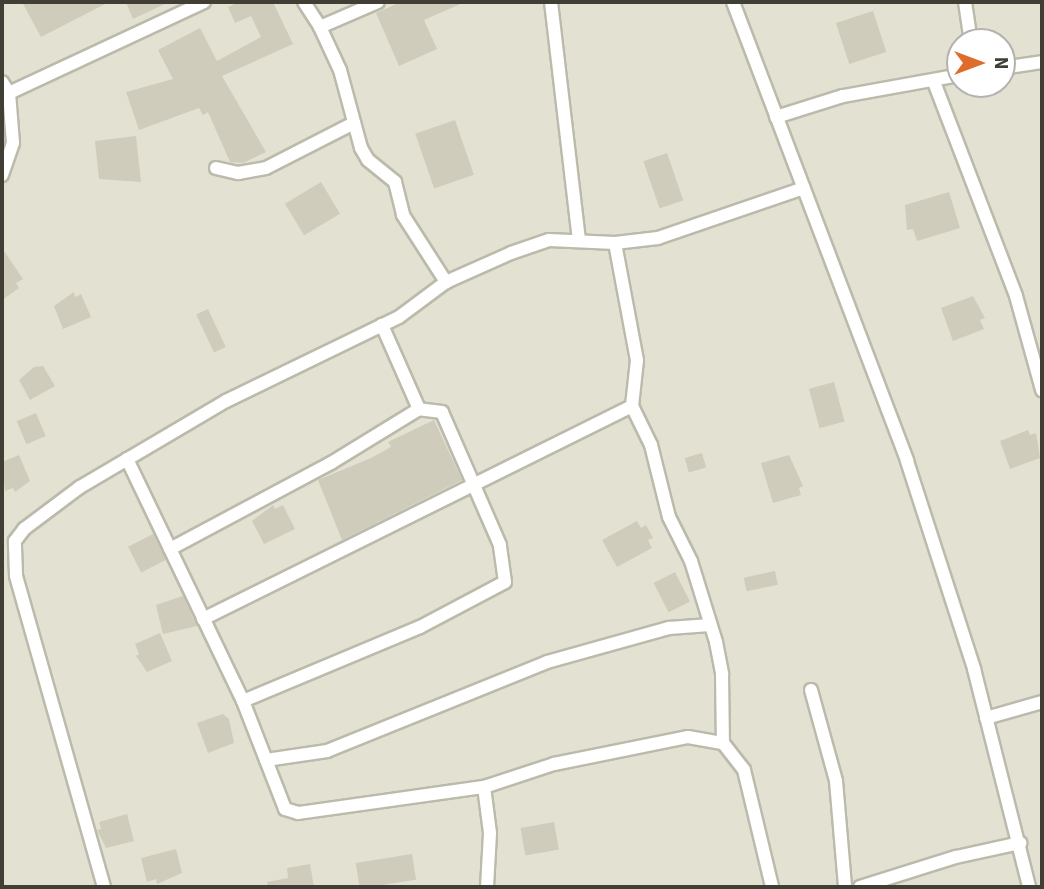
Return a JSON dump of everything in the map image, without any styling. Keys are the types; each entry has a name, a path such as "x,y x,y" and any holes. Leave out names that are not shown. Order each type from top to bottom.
{"street":[{"path":"2,175 13,144 6,88 204,2"},
{"path":"304,2 320,27 340,70 354,123 368,160 395,182 403,215 446,282"},
{"path":"320,27 378,2"},
{"path":"551,2 579,240"},
{"path":"733,2 907,461 986,718 1029,887"},
{"path":"965,2 969,28"},
{"path":"1016,66 1042,62"},
{"path":"776,117 844,96 946,79"},
{"path":"934,82 1016,296 1042,388"},
{"path":"216,168 238,173 280,164 354,123"},
{"path":"104,887 16,575 15,541 24,529 79,487 226,401 382,325 446,282 533,244 579,240 615,243 658,238 804,188"},
{"path":"615,243 637,360 632,406 651,445 669,517 691,561 710,625 722,674 723,743 744,770 772,887"},
{"path":"382,325 419,408"},
{"path":"203,619 632,406"},
{"path":"170,549 331,463 419,408 442,412 500,545 505,582 420,627 243,701"},
{"path":"127,459 243,701 289,813 484,787 605,751 688,737 723,743"},
{"path":"266,760 327,751 547,662 592,653 669,628 710,625"},
{"path":"811,690 836,781 845,887"},
{"path":"986,718 1042,702"},
{"path":"484,787 490,832 487,887"},
{"path":"860,887 957,857 1020,844"}],"shaded area":[{"path":"2,2 1042,2 1042,887 2,887"}],"building":[{"path":"22,2 109,2 41,37"},
{"path":"126,2 169,2 133,19"},
{"path":"239,2 273,2 293,44 222,76 266,152 243,163 230,162 208,112 203,115 199,108 139,130 126,92 173,79 158,50 200,28 217,61 261,37 251,16 235,23 228,7"},
{"path":"401,2 465,2 424,20 437,49 399,66 376,13"},
{"path":"873,11 886,52 849,64 836,23"},
{"path":"455,120 474,175 434,189 415,134"},
{"path":"136,136 141,182 99,179 95,141"},
{"path":"667,153 683,200 660,208 643,161"},
{"path":"321,182 340,214 304,235 285,204"},
{"path":"949,192 960,228 917,241 913,229 907,230 905,205"},
{"path":"2,248 23,279 16,283 19,288 2,300"},
{"path":"74,292 75,297 81,294 91,317 63,329 54,306"},
{"path":"973,296 985,318 980,320 984,329 953,341 941,308"},
{"path":"208,309 226,347 214,353 196,314"},
{"path":"43,366 55,386 30,400 19,380 34,367"},
{"path":"834,382 845,422 819,428 809,389"},
{"path":"36,413 46,436 26,444 17,421"},
{"path":"434,420 462,480 342,540 318,480 371,458 391,447 388,442"},
{"path":"1028,430 1030,435 1036,433 1040,458 1010,469 1000,441"},
{"path":"702,453 706,467 689,472 685,458"},
{"path":"19,455 30,481 15,492 13,488 5,491 2,462"},
{"path":"789,455 803,486 799,488 801,495 773,503 761,463"},
{"path":"273,505 275,509 283,505 295,529 264,544 252,521"},
{"path":"637,521 641,528 646,525 653,538 648,540 652,548 617,567 602,540"},
{"path":"153,534 166,560 141,573 128,547"},
{"path":"775,571 778,585 747,591 744,578"},
{"path":"675,572 690,601 669,612 654,583"},
{"path":"183,596 197,626 163,634 156,605"},
{"path":"160,633 172,661 147,672 136,656 139,654 135,644"},
{"path":"223,714 229,719 234,743 208,753 197,723"},
{"path":"127,814 134,841 106,848 97,830 101,829 99,822"},
{"path":"554,822 559,850 525,855 521,828"},
{"path":"176,849 182,873 157,884 156,879 147,882 141,858"},
{"path":"412,854 416,880 360,887 356,863"},
{"path":"310,864 314,887 268,887 267,882 288,878 287,868"}]}
